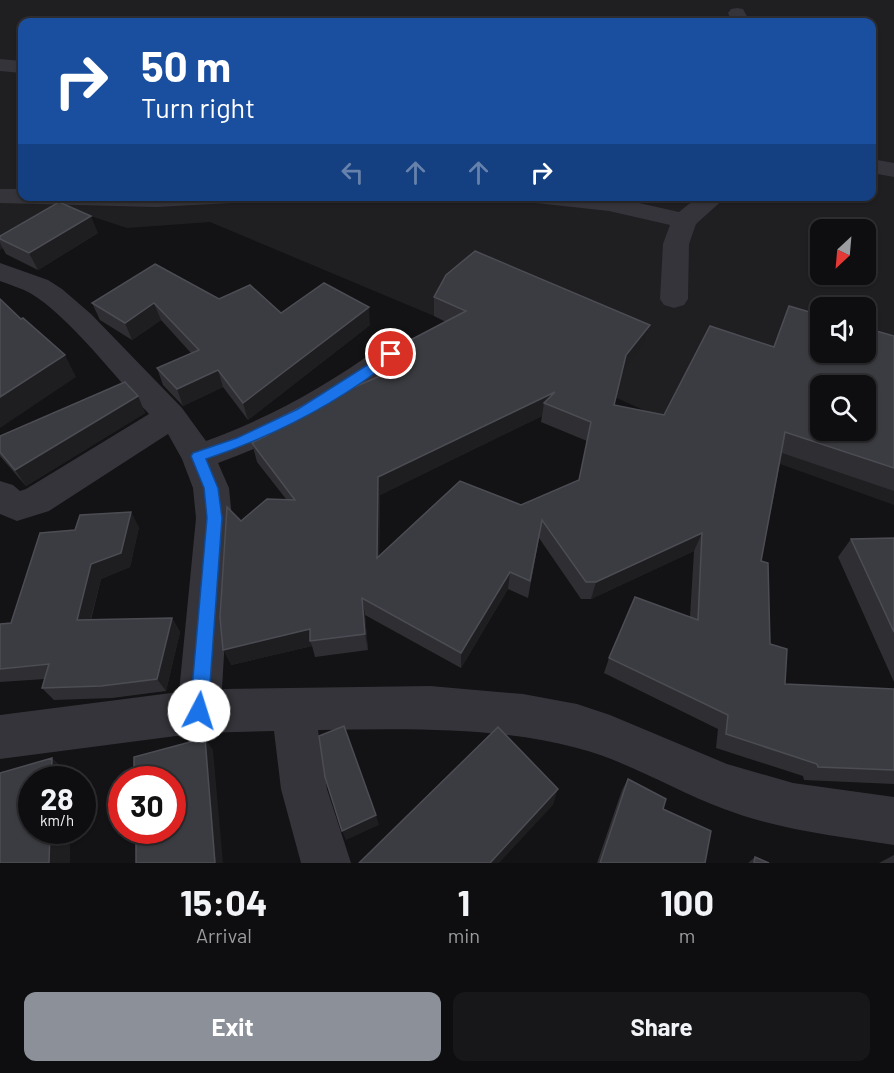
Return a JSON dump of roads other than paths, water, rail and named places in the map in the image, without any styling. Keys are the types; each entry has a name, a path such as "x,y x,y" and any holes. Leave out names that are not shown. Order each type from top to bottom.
{"street":[{"path":"0,65 18,67"},
{"path":"876,167 894,170"},
{"path":"0,196 18,196"},
{"path":"582,201 609,204 684,221"},
{"path":"674,299 676,244 684,221 709,201"},
{"path":"0,271 38,286 52,295 81,321 171,416 198,456 211,488 214,518 199,711"},
{"path":"198,456 242,442 303,412 369,371 391,354"},
{"path":"0,495 17,506 36,501 171,416"},
{"path":"0,737 199,711 430,707 523,716 577,726 610,737 726,787 793,806 894,821"},
{"path":"293,709 304,789 326,863"}]}
